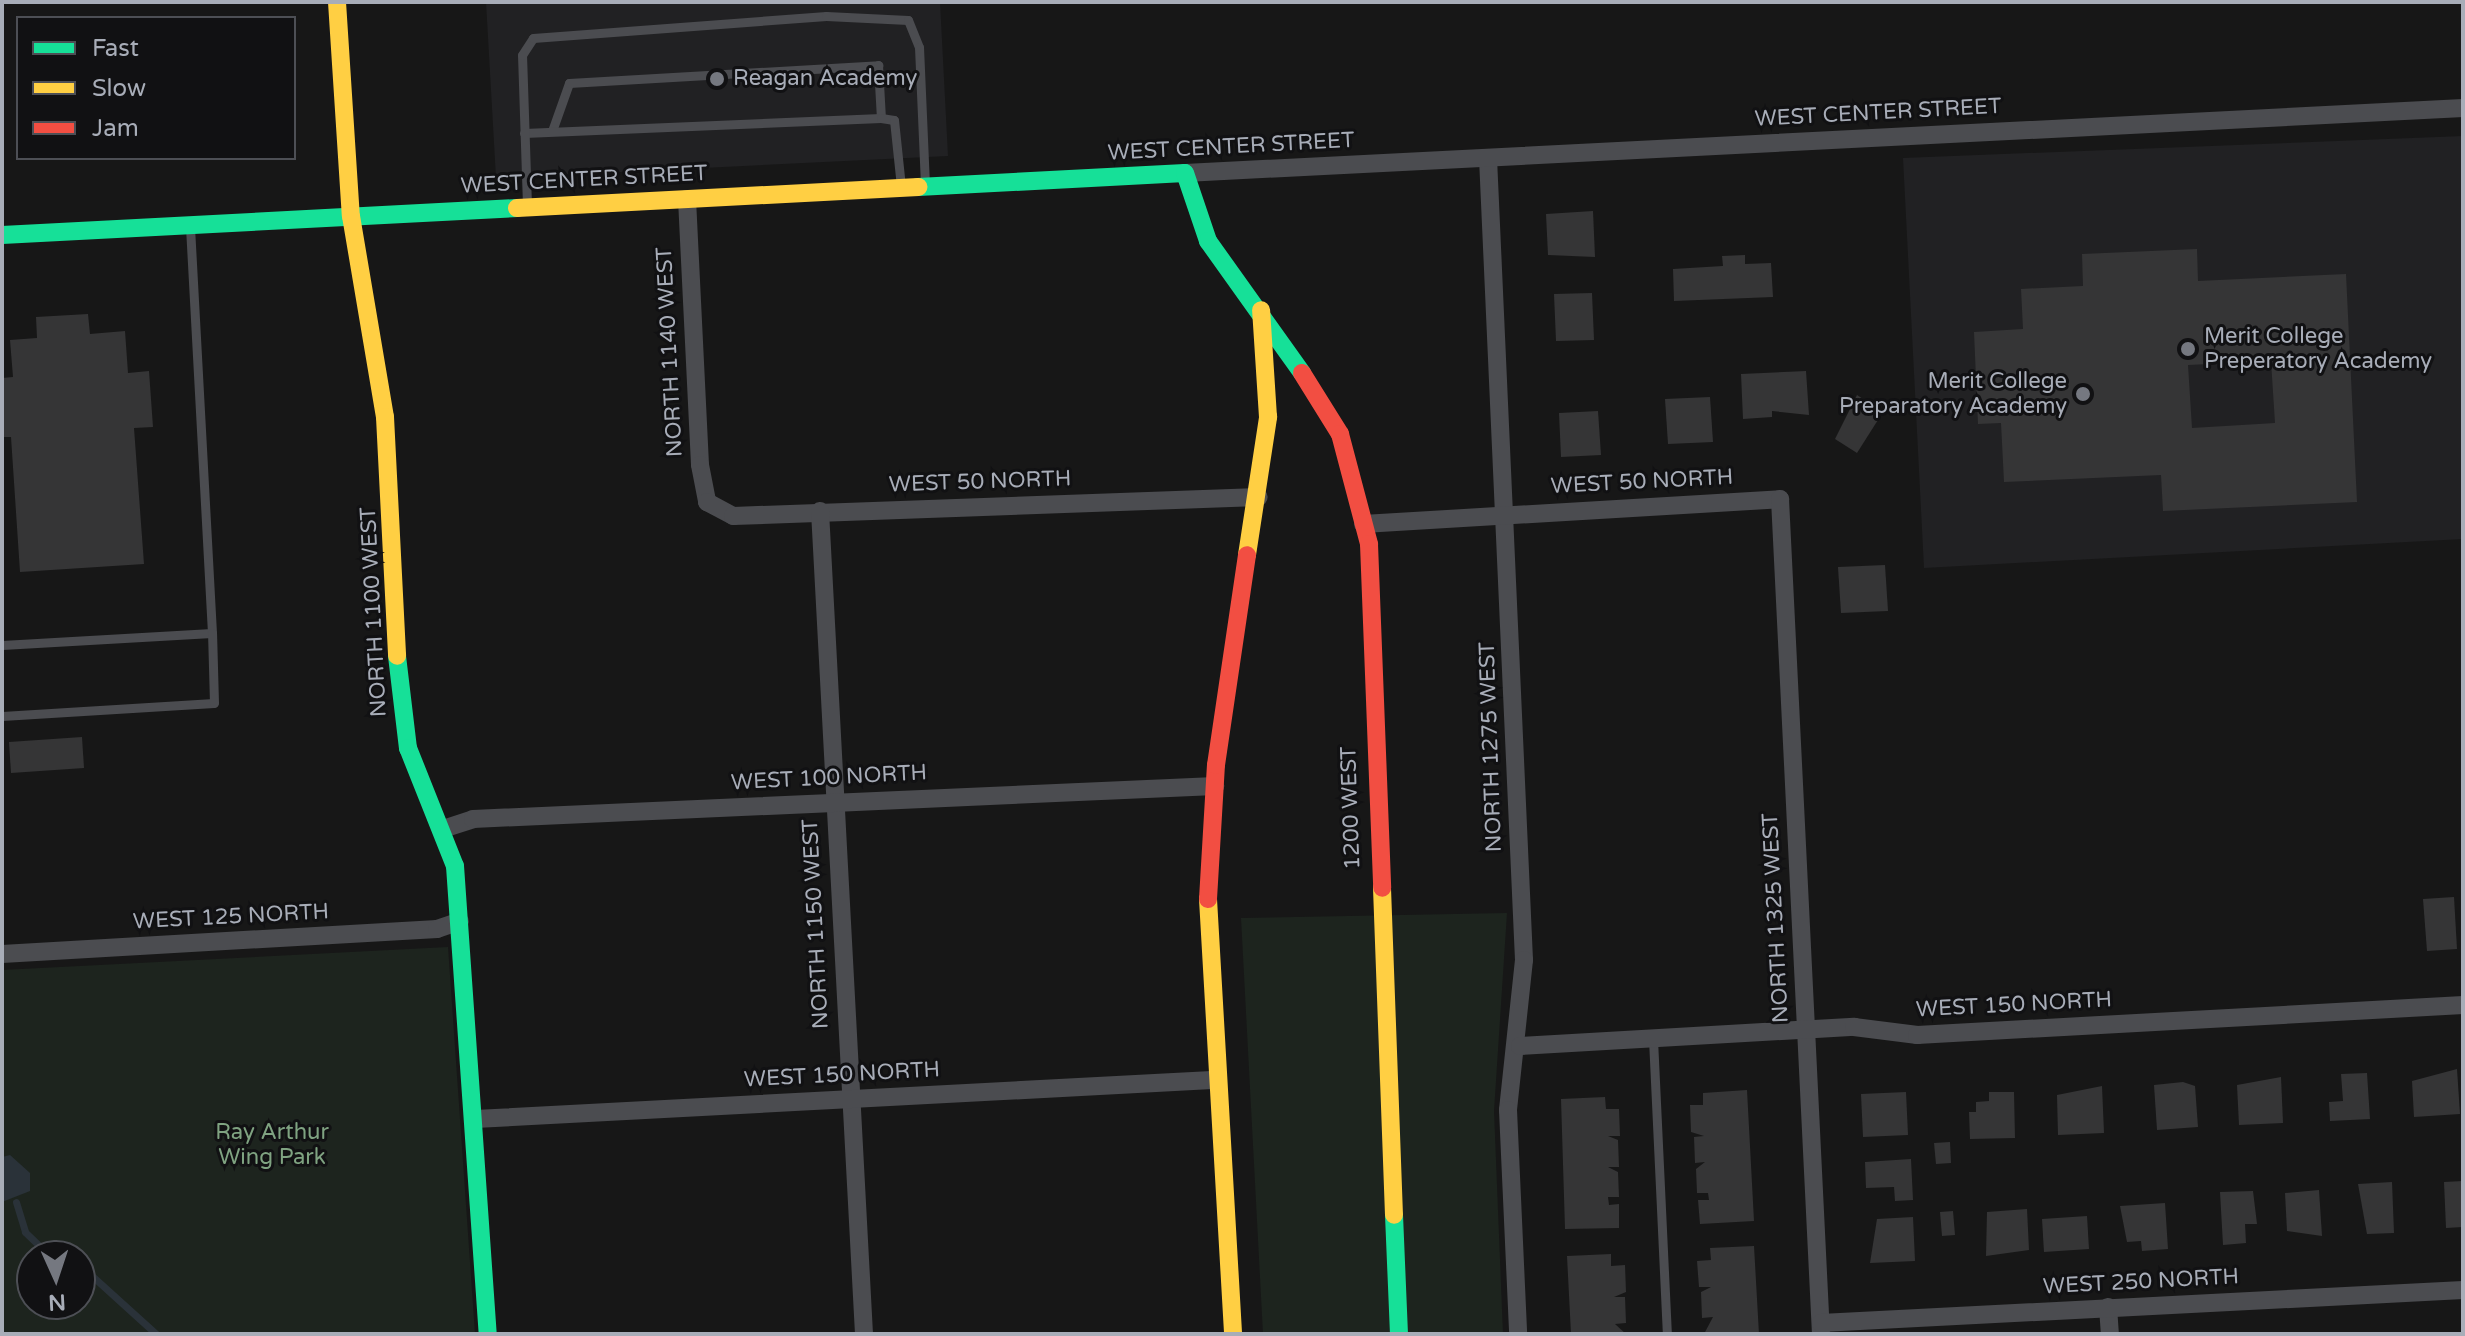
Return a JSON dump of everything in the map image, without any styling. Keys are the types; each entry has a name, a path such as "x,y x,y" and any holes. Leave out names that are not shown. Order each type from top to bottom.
{"street":[{"name":"NORTH 1100 WEST","path":"337,2 351,216 385,417 405,735 446,828 460,921 488,1334"},
{"name":"WEST CENTER STREET","path":"2,235 2463,108"},
{"name":"NORTH 1275 WEST","path":"1488,158 1524,960 1520,1046 1508,1110 1518,1334"},
{"name":"1200 WEST","path":"1185,173 1208,241 1261,307 1340,434 1363,524 1399,1334"},
{"name":"NORTH 1140 WEST","path":"687,199 707,502"},
{"path":"1233,1334 1212,1080 1207,920 1215,786 1259,497 1268,417 1261,307"},
{"name":"WEST 50 NORTH","path":"707,502 733,516 1259,497"},
{"name":"WEST 50 NORTH","path":"1363,524 1780,499"},
{"name":"NORTH 1325 WEST","path":"1780,499 1821,1329"},
{"name":"NORTH 1150 WEST","path":"820,511 833,801 864,1334"},
{"name":"WEST 100 NORTH","path":"446,828 473,819 1215,786"},
{"name":"WEST 125 NORTH","path":"2,954 437,929 460,921"},
{"name":"WEST 150 NORTH","path":"1520,1046 1805,1030 1917,1035 2463,1005"},
{"name":"WEST 150 NORTH","path":"475,1119 1212,1080"},
{"name":"WEST 250 NORTH","path":"1821,1329 2108,1307 2463,1290"},
{"path":"2108,1307 2110,1334"}],"lane":[{"path":"527,207 522,55 533,38 886,14 908,20 919,47 925,187"},
{"path":"552,131 569,83 878,65 881,118"},
{"path":"524,133 881,118 894,120 901,188"},
{"path":"2,716 214,703 189,225"},
{"path":"2,645 212,633"},
{"path":"1653,1039 1667,1334"}],"shaded area":[{"name":"Reagan Academy","path":"486,2 940,2 948,156 496,178"},
{"name":"Merit College Preperatory Academy","path":"2463,136 2463,539 1924,568 1903,158"},
{"path":"10,1155 30,1173 30,1191 2,1202 2,1157"}],"green space":[{"path":"1507,913 1494,1111 1503,1334 1263,1334 1241,918"},
{"name":"Ray Arthur Wing Park","path":"448,947 475,1334 2,1334 2,970"}],"building":[{"path":"1593,211 1595,257 1548,255 1546,214"},
{"name":"Merit College Preparatory Academy","path":"2197,249 2198,281 2346,274 2357,502 2163,511 2161,475 2004,482 2001,423 1978,424 1974,332 2023,329 2021,289 2083,286 2082,254","holes":["2271,361 2275,423 2192,428 2188,365"]},
{"path":"1745,255 1745,264 1771,263 1773,297 1674,301 1673,269 1723,266 1722,256"},
{"path":"1592,293 1594,340 1556,341 1554,294"},
{"path":"88,314 90,334 125,331 128,373 149,371 153,427 134,428 144,564 20,572 11,437 2,437 2,378 13,377 10,340 37,338 36,317"},
{"path":"1806,371 1809,415 1772,411 1772,417 1743,419 1741,374"},
{"path":"1857,395 1883,412 1857,453 1835,439"},
{"path":"1710,397 1713,442 1668,444 1665,399"},
{"path":"1598,411 1601,455 1561,457 1559,413"},
{"path":"1885,565 1888,611 1841,613 1838,567"},
{"path":"82,737 84,768 11,773 9,742"},
{"path":"2454,897 2457,949 2427,951 2423,899"},
{"path":"2457,1069 2460,1114 2414,1117 2412,1081"},
{"path":"2367,1073 2370,1119 2330,1121 2329,1102 2343,1101 2341,1074"},
{"path":"2281,1077 2283,1123 2239,1125 2237,1085"},
{"path":"2183,1082 2195,1086 2198,1127 2157,1130 2154,1085"},
{"path":"2102,1086 2104,1133 2058,1135 2057,1095"},
{"path":"1747,1090 1754,1221 1700,1224 1698,1200 1709,1200 1708,1193 1697,1193 1696,1169 1705,1162 1695,1163 1694,1137 1704,1136 1691,1132 1690,1105 1703,1105 1703,1093"},
{"path":"1906,1092 1908,1135 1863,1137 1861,1094"},
{"path":"1989,1092 2014,1092 2015,1138 1970,1139 1969,1112 1976,1112 1976,1102 1989,1101"},
{"path":"1605,1097 1606,1109 1619,1109 1620,1136 1608,1136 1618,1140 1619,1167 1608,1167 1618,1172 1619,1197 1608,1197 1609,1205 1619,1204 1619,1228 1565,1229 1561,1099"},
{"path":"1950,1142 1951,1163 1936,1164 1934,1143"},
{"path":"1911,1159 1913,1200 1895,1201 1894,1187 1866,1188 1865,1162"},
{"path":"2463,1181 2463,1227 2446,1228 2444,1182"},
{"path":"2392,1182 2394,1233 2367,1234 2358,1184"},
{"path":"2319,1190 2322,1236 2287,1231 2285,1193"},
{"path":"2253,1191 2257,1224 2245,1224 2246,1243 2223,1245 2220,1192"},
{"path":"2165,1203 2168,1249 2142,1251 2141,1241 2127,1242 2120,1206"},
{"path":"2027,1209 2029,1250 1986,1256 1987,1212"},
{"path":"1953,1211 1955,1235 1942,1236 1940,1212"},
{"path":"2087,1216 2089,1249 2044,1252 2042,1219"},
{"path":"1913,1217 1915,1261 1870,1263 1877,1219"},
{"path":"1754,1246 1759,1334 1704,1334 1713,1317 1702,1318 1701,1292 1711,1287 1699,1287 1697,1261 1711,1260 1710,1248"},
{"path":"1611,1254 1611,1266 1625,1265 1626,1292 1614,1297 1625,1297 1626,1323 1615,1324 1626,1334 1571,1334 1567,1256"}],"waterway":[{"path":"16,1202 25,1232 33,1240"},
{"path":"96,1280 156,1334"}],"traffic: fast":[{"path":"918,187 1185,173 1208,241 1302,373"},
{"path":"2,235 517,208"},
{"path":"397,656 408,748 455,866 488,1334"},
{"path":"1394,1215 1399,1334"}],"traffic: slow":[{"path":"337,2 351,216 385,417 397,656"},
{"path":"517,208 918,187"},
{"path":"1247,555 1268,417 1261,310"},
{"path":"1382,888 1394,1215"},
{"path":"1208,899 1233,1334"}],"traffic: jam":[{"path":"1302,373 1340,434 1369,544 1382,888"},
{"path":"1208,899 1216,765 1247,555"}],"place":[{"name":"Reagan Academy","path":"717,79"},
{"name":"Merit College Preperatory Academy","path":"2188,349"},
{"name":"Merit College Preparatory Academy","path":"2083,394"}]}
